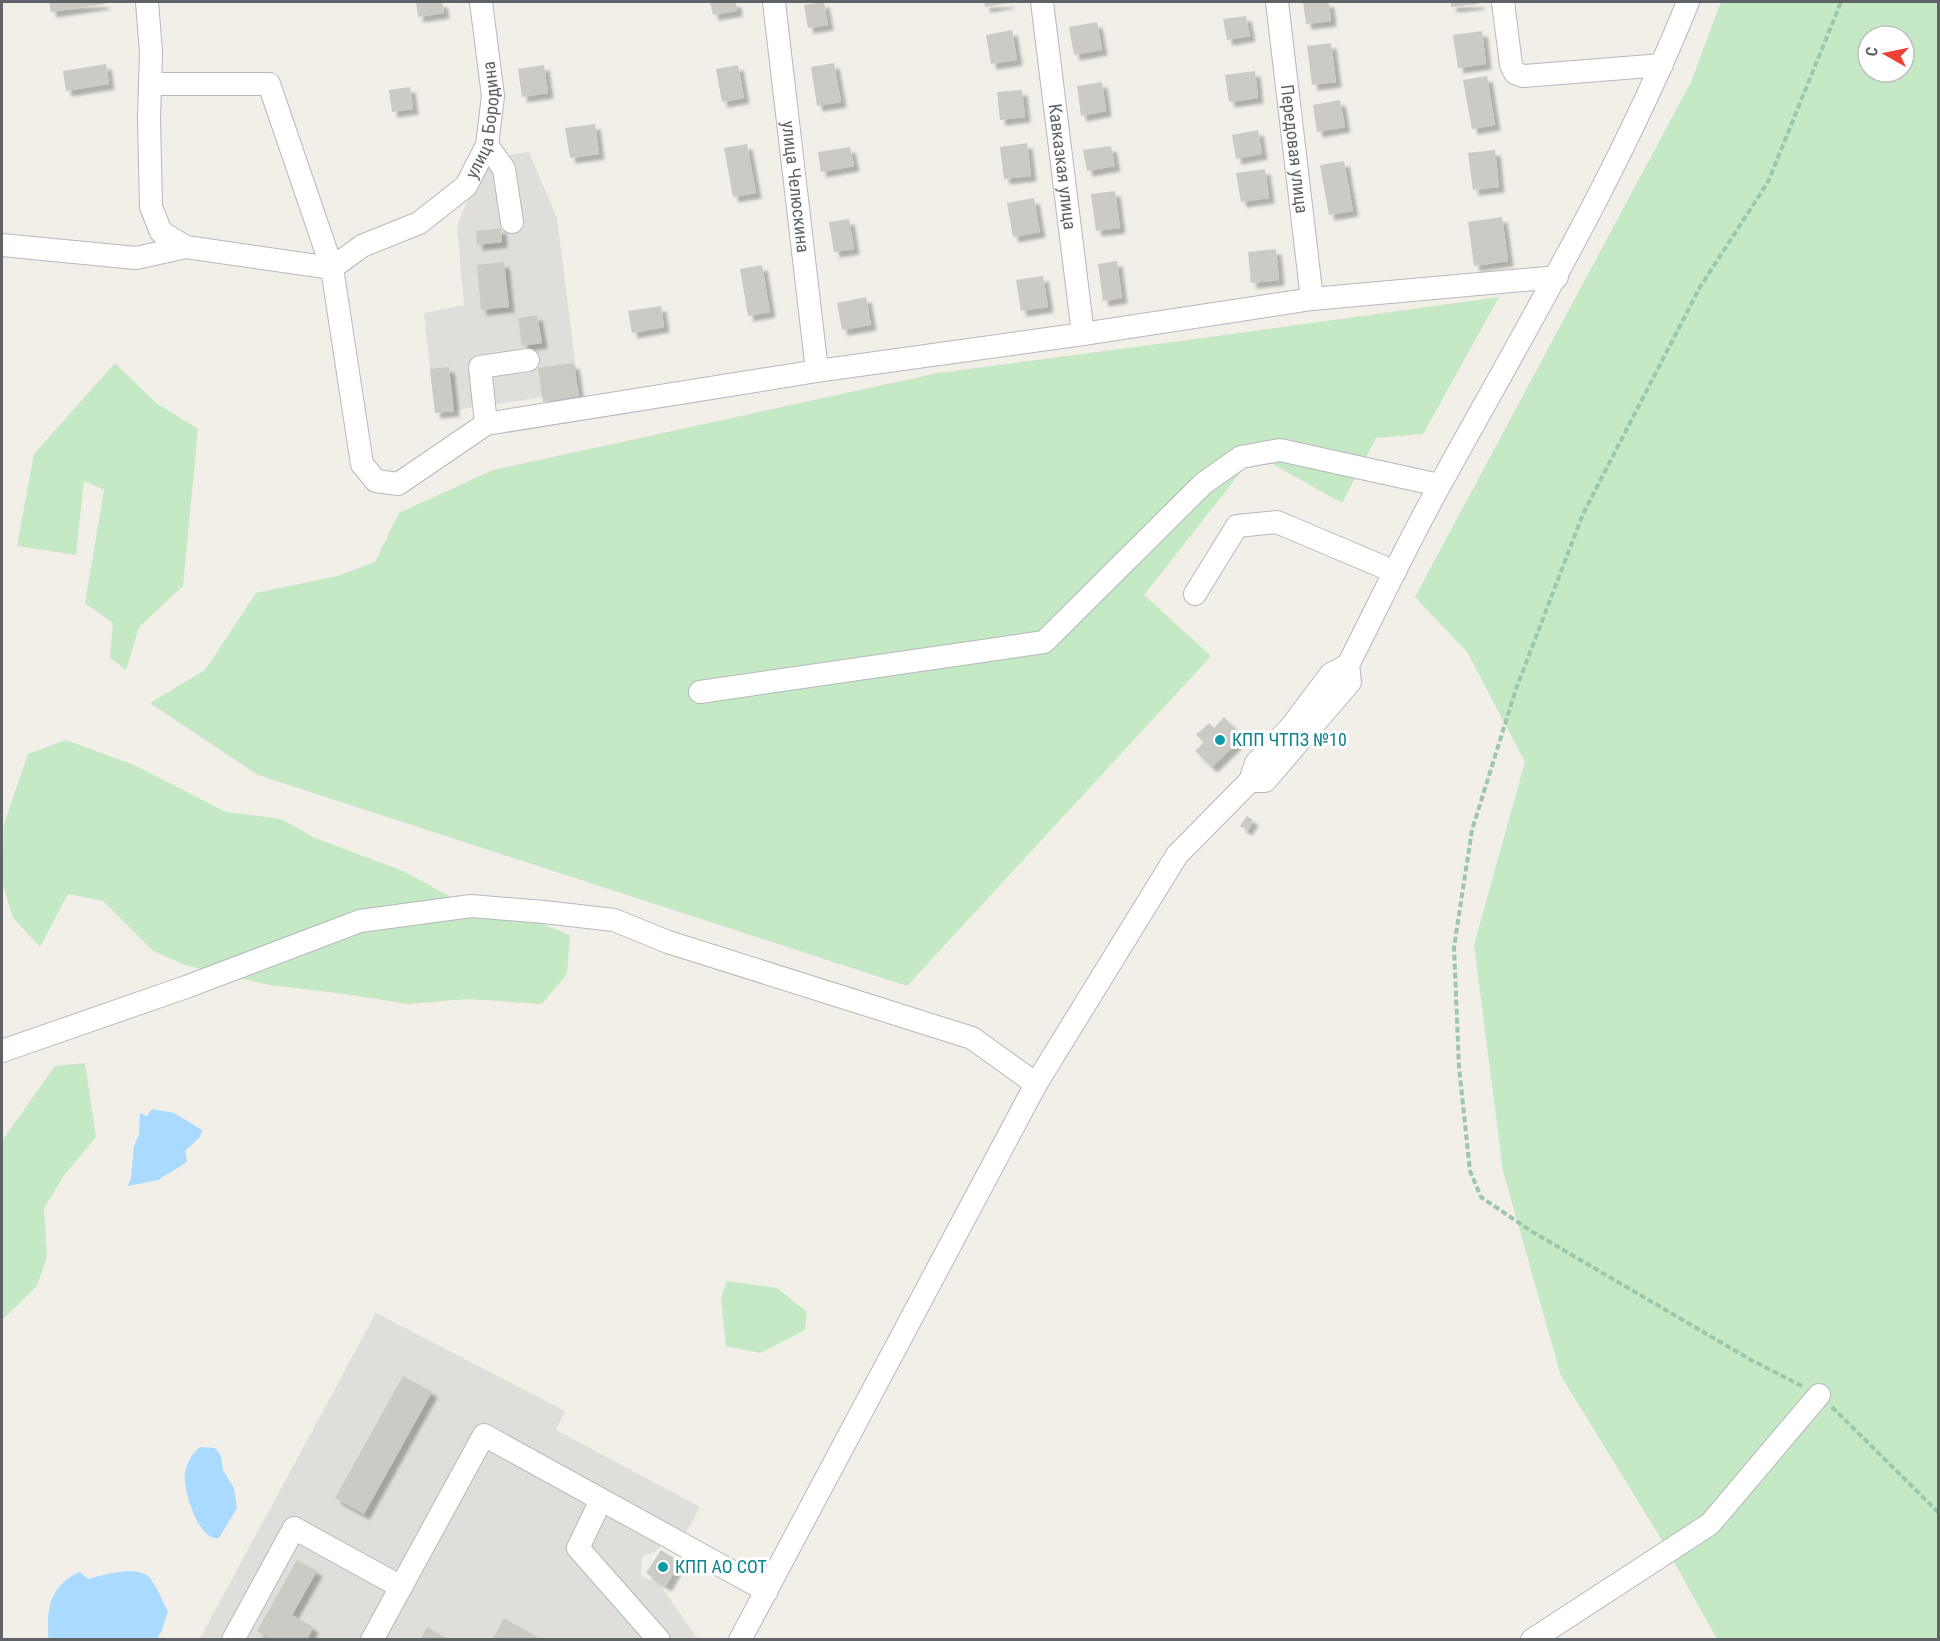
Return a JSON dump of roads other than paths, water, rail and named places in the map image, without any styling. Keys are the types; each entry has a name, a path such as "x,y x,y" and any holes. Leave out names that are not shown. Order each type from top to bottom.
{"street":[{"path":"147,2 151,52 149,118 151,207 161,232 186,247"},
{"name":"улица Бородина","path":"332,268 362,246 419,223 466,186 487,146 493,96 481,2"},
{"name":"улица Челюскина","path":"774,2 817,370"},
{"name":"Кавказкая улица","path":"1042,2 1083,334"},
{"name":"Передовая улица","path":"1277,2 1312,299"},
{"path":"1503,2 1511,65 1515,74 1523,76 1662,65"},
{"path":"740,1640 1036,1084 1177,855 1250,781 1256,763 1297,732 1350,682 1348,665 1439,485 1557,277 1662,65 1688,2"},
{"path":"150,84 269,84 332,268 362,464 376,482 398,484 486,424 817,370 1083,334 1312,299 1557,277"},
{"path":"487,146 504,169 512,222"},
{"path":"2,245 136,258 186,247 332,268"},
{"path":"486,424 480,367 528,360"},
{"path":"700,692 1044,642 1204,483 1240,457 1280,450 1439,485"},
{"path":"1195,594 1237,526 1277,522 1395,572"},
{"path":"2,1052 186,987 360,921 471,906 614,920 668,942 972,1038 1036,1084"},
{"path":"1532,1640 1710,1524 1819,1395"},
{"path":"372,1640 484,1435 766,1591"},
{"path":"601,1500 578,1548 659,1640"},
{"path":"233,1640 294,1528 401,1587"}],"water":[{"path":"152,1109 174,1113 202,1130 200,1137 185,1151 187,1161 184,1164 158,1180 128,1186 134,1146 139,1134 140,1113 147,1116"},
{"path":"200,1447 215,1448 221,1456 223,1470 234,1488 237,1508 219,1538 212,1537 199,1524 186,1490 186,1468"},
{"path":"128,1571 144,1573 149,1577 168,1611 157,1639 48,1639 48,1614 52,1598 64,1582 80,1572 88,1579"}],"place":[{"name":"КПП ЧТПЗ №10","path":"1220,740"},
{"name":"КПП АО СОТ","path":"663,1567"}]}
